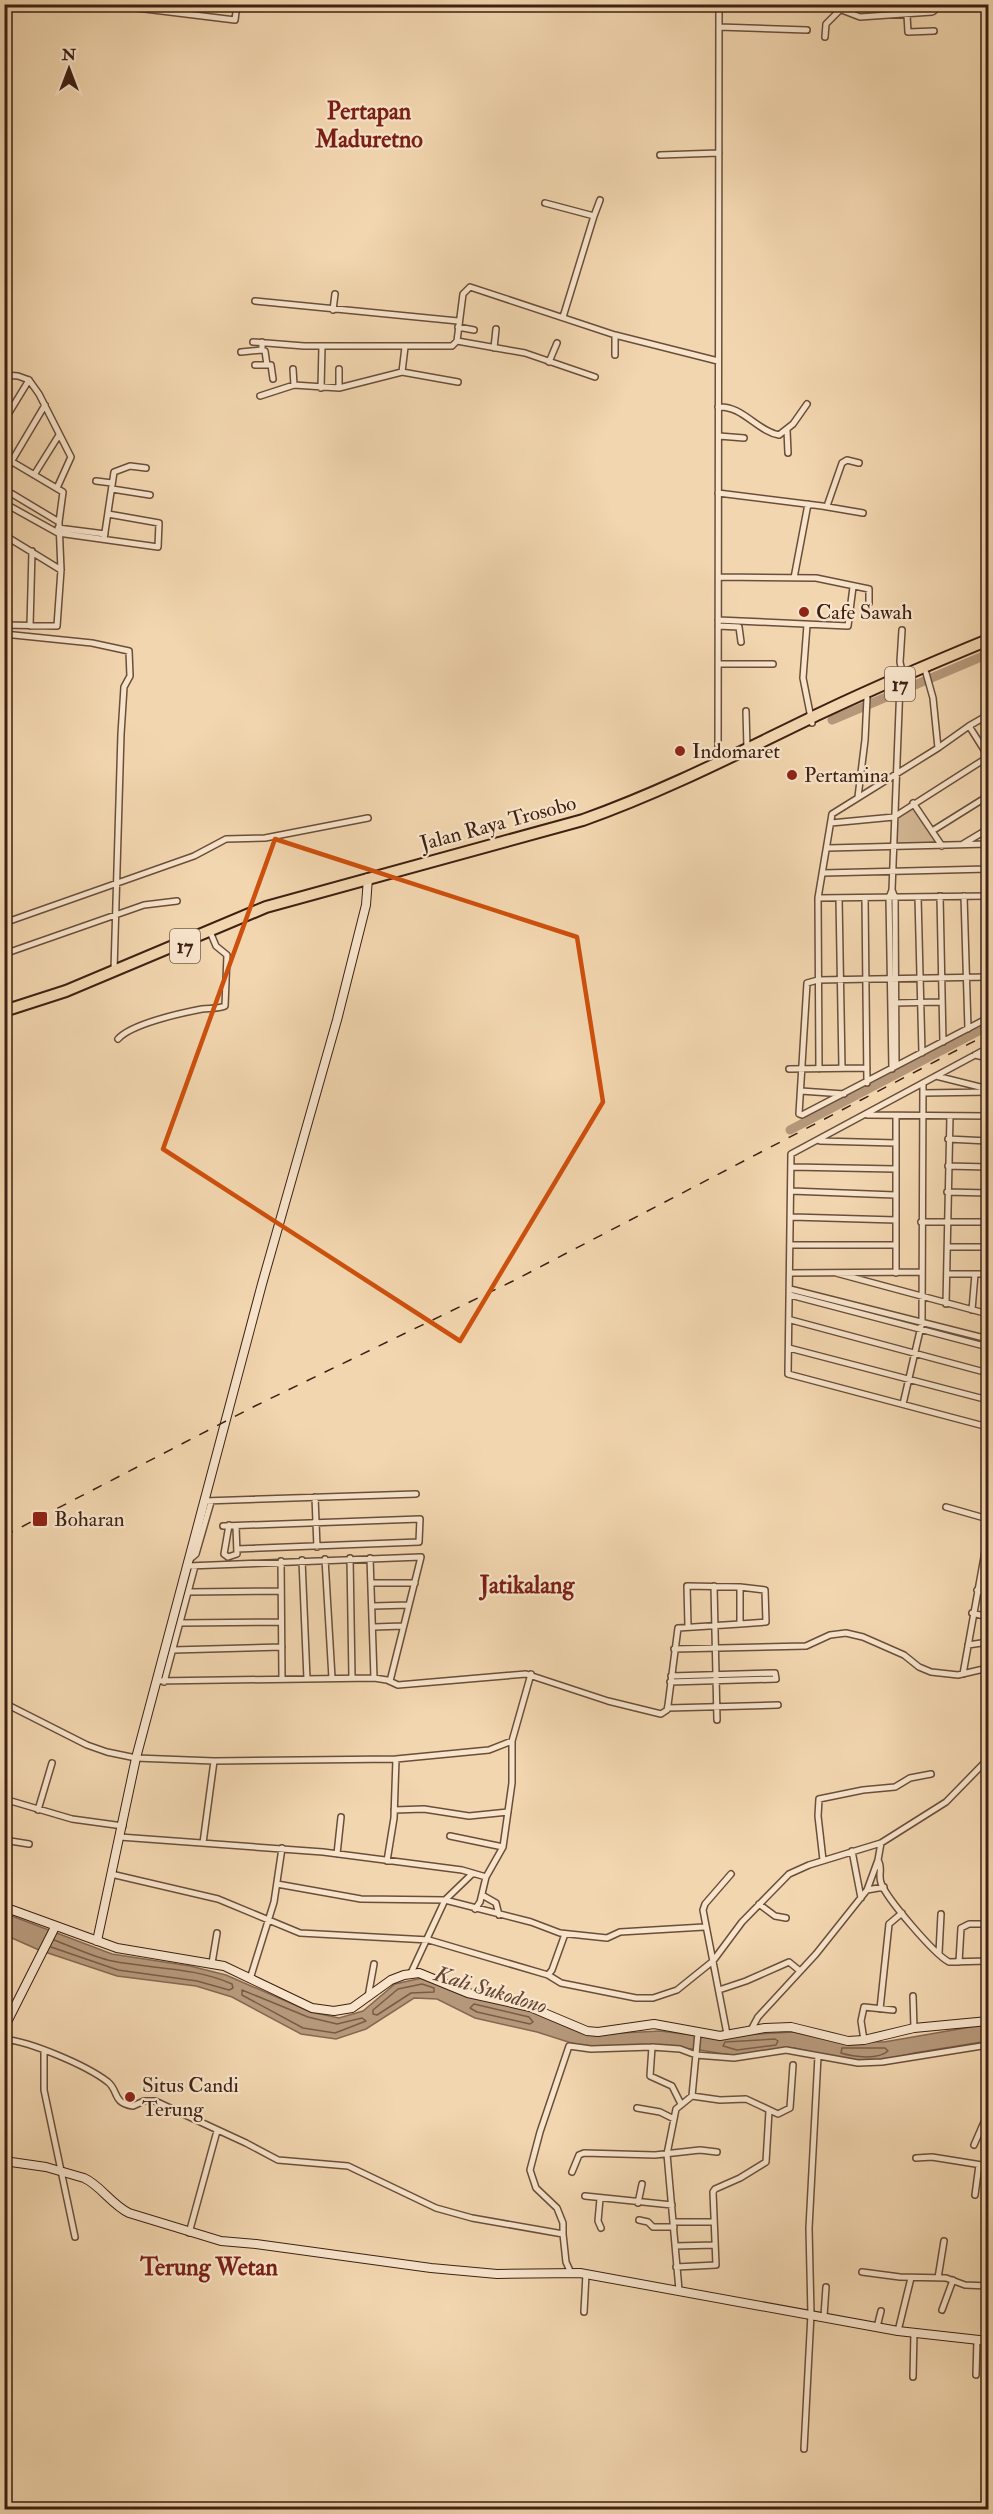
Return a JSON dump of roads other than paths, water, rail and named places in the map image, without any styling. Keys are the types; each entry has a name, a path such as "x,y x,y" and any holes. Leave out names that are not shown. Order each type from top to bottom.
{"highway":[{"name":"Jalan Raya Trosobo","path":"4,1011 213,938 267,912 536,839 628,811 811,721 868,702 988,640"},
{"name":"Jalan Raya Trosobo","path":"4,1017 51,1002 266,907 368,886 628,805 811,721 901,685 928,677 988,646"}],"main road":[{"path":"97,1941 136,1758 160,1682 262,1284 319,1087 368,886"},
{"path":"4,1907 54,1929 123,1950 227,1967 319,2010 345,2009 367,1999 391,1980 411,1973 427,1974 478,1996 530,2007 587,2031 654,2024 668,2025 698,2033 727,2034 791,2027 838,2040 864,2040 914,2028 988,2020"},
{"path":"4,2028 54,1929"},
{"path":"4,2161 60,2170 90,2180 117,2206 129,2213 189,2233 226,2242 497,2274 578,2273 898,2331 988,2341"}],"street":[{"path":"104,4 235,20 237,4"},
{"path":"718,763 719,4"},
{"path":"826,4 860,17 933,12 934,4"},
{"path":"825,37 826,24 840,10"},
{"path":"907,15 909,32 934,31"},
{"path":"719,27 807,30"},
{"path":"660,154 719,153"},
{"path":"563,317 600,200"},
{"path":"545,203 594,216"},
{"path":"253,342 322,346 452,346 457,341 463,294 470,287 615,335 718,361"},
{"path":"333,310 335,294"},
{"path":"255,301 458,324 474,330"},
{"path":"495,348 496,329"},
{"path":"615,335 615,355"},
{"path":"457,341 525,353 595,377"},
{"path":"262,342 262,350"},
{"path":"549,363 557,343"},
{"path":"321,388 322,346"},
{"path":"402,372 405,347"},
{"path":"241,352 265,350 267,365"},
{"path":"255,365 271,365 273,379"},
{"path":"293,369 294,385"},
{"path":"339,369 339,388"},
{"path":"260,396 294,385 339,388 402,372 458,382"},
{"path":"4,375 29,380 45,405 71,459 57,488"},
{"path":"4,421 29,380"},
{"path":"719,405 732,408 773,434 779,435 788,430 807,404"},
{"path":"4,474 45,405"},
{"path":"788,430 788,453"},
{"path":"34,475 59,435"},
{"path":"719,436 744,438"},
{"path":"4,457 57,488 63,494 58,528 61,570 57,626 4,625"},
{"path":"827,506 842,463 848,460 859,462"},
{"path":"105,536 115,471 130,466 146,468"},
{"path":"96,481 150,495"},
{"path":"4,489 58,528"},
{"path":"718,493 827,506 863,513"},
{"path":"4,503 58,528 153,547 159,545 158,522 108,514"},
{"path":"794,578 808,504"},
{"path":"4,584 5,536 61,570"},
{"path":"30,626 32,551"},
{"path":"719,577 816,578 869,589 869,603"},
{"path":"718,623 848,626 853,587"},
{"path":"718,623 739,627 741,642"},
{"path":"807,625 804,678 811,721"},
{"path":"894,1067 892,890 902,630"},
{"path":"4,634 92,643 129,651 130,676 124,687 121,734 118,882 111,974"},
{"path":"718,664 773,664"},
{"path":"928,677 938,748"},
{"path":"858,797 868,702"},
{"path":"746,711 747,750"},
{"path":"819,1069 818,898 834,812 988,715"},
{"path":"831,823 894,817 988,757 969,726"},
{"path":"932,831 988,795"},
{"path":"913,803 942,846"},
{"path":"4,923 194,856 219,841 265,837 368,818"},
{"path":"962,845 988,829"},
{"path":"828,848 988,844 988,874"},
{"path":"824,873 988,869"},
{"path":"940,896 943,1042"},
{"path":"964,896 968,1029"},
{"path":"818,898 988,896"},
{"path":"918,897 922,1053"},
{"path":"839,898 843,1068"},
{"path":"865,898 867,1083"},
{"path":"4,954 153,903 177,901"},
{"path":"118,1039 126,1031 140,1024 201,1009 225,1006 227,955 213,938"},
{"path":"988,977 865,981 818,980 806,984 799,1112 801,1115 867,1083 988,1018"},
{"path":"894,1003 942,1002"},
{"path":"803,1021 819,1021"},
{"path":"988,1048 792,1153 789,1348 790,1375 987,1426 988,1418"},
{"path":"974,1055 988,1058"},
{"path":"789,1069 867,1068"},
{"path":"936,1076 988,1090"},
{"path":"903,1404 922,1322 923,1083"},
{"path":"923,1093 988,1090"},
{"path":"801,1092 844,1094"},
{"path":"865,1115 988,1116"},
{"path":"896,1116 896,1273"},
{"path":"946,1304 950,1116"},
{"path":"948,1139 988,1141"},
{"path":"818,1141 896,1143"},
{"path":"948,1166 988,1167"},
{"path":"792,1167 895,1169"},
{"path":"791,1191 895,1195"},
{"path":"947,1192 988,1193"},
{"path":"792,1217 896,1220"},
{"path":"921,1222 988,1222"},
{"path":"791,1245 896,1245"},
{"path":"948,1247 988,1247"},
{"path":"791,1273 922,1272"},
{"path":"836,1273 988,1314"},
{"path":"948,1274 988,1274"},
{"path":"972,1310 975,1274"},
{"path":"790,1292 988,1339"},
{"path":"790,1292 988,1347"},
{"path":"791,1320 988,1373"},
{"path":"789,1348 988,1400"},
{"path":"208,1501 416,1494"},
{"path":"315,1497 317,1547"},
{"path":"946,1507 988,1519"},
{"path":"229,1526 316,1521 420,1519 420,1542 237,1549"},
{"path":"229,1526 237,1549 236,1556 228,1557 224,1554 229,1526"},
{"path":"963,1674 972,1613 980,1570 987,1550 988,1535"},
{"path":"390,1681 421,1557 190,1564 189,1592 173,1650 160,1682 374,1678 397,1685 412,1685 531,1674 563,1687 657,1714 664,1713 668,1708 678,1628 714,1624 774,1623"},
{"path":"350,1558 352,1678"},
{"path":"370,1558 374,1678"},
{"path":"325,1559 332,1678"},
{"path":"302,1560 308,1679"},
{"path":"281,1561 282,1679"},
{"path":"980,1570 988,1572"},
{"path":"371,1583 415,1583"},
{"path":"688,1626 687,1586 765,1590 766,1622"},
{"path":"714,1586 717,1720"},
{"path":"740,1587 740,1624"},
{"path":"977,1590 988,1594"},
{"path":"189,1592 280,1591"},
{"path":"373,1606 409,1605"},
{"path":"972,1613 988,1617"},
{"path":"180,1623 281,1622"},
{"path":"374,1627 403,1626"},
{"path":"674,1649 806,1646 830,1635 846,1633 864,1637 904,1655 919,1667 931,1672 963,1674 988,1668"},
{"path":"968,1645 988,1641"},
{"path":"173,1650 282,1647"},
{"path":"670,1679 776,1673 776,1678 715,1677"},
{"path":"474,1909 482,1895 486,1877 503,1847 514,1766 512,1741 531,1674"},
{"path":"4,1703 94,1747 136,1758 214,1761 396,1759 489,1750 512,1741"},
{"path":"668,1708 778,1705"},
{"path":"387,1861 394,1810 396,1759"},
{"path":"111,1874 218,1899 300,1933 429,1940 548,1975 561,1983 575,1987 636,1998 653,1998 677,1990 713,1961 742,1922 789,1874 823,1860 881,1843 946,1802 988,1759"},
{"path":"203,1843 214,1761"},
{"path":"38,1810 51,1763"},
{"path":"823,1860 818,1816 819,1799 863,1790 895,1787 910,1778 931,1774"},
{"path":"4,1799 72,1819 123,1826"},
{"path":"394,1810 424,1809 469,1816 508,1812"},
{"path":"337,1854 341,1817"},
{"path":"450,1836 503,1847"},
{"path":"120,1837 337,1854 462,1870 486,1877"},
{"path":"4,1840 29,1844"},
{"path":"751,2030 758,2017 800,1971 867,1890 878,1860 881,1843"},
{"path":"250,1979 269,1921 282,1848"},
{"path":"852,1851 861,1898"},
{"path":"878,1860 884,1887 902,1913 939,1953 949,1962 988,1961"},
{"path":"411,1973 429,1940 445,1900 472,1874"},
{"path":"727,2034 702,1910 731,1874"},
{"path":"277,1884 361,1899 445,1900 531,1922 565,1934 609,1938 620,1932 704,1927"},
{"path":"867,1890 884,1887"},
{"path":"482,1895 496,1903 499,1915"},
{"path":"759,1904 775,1916 786,1918"},
{"path":"880,2009 889,1923 902,1913"},
{"path":"939,1953 941,1914"},
{"path":"959,1962 961,1928 969,1924 985,1924 988,1914"},
{"path":"212,1963 217,1933"},
{"path":"548,1975 565,1934"},
{"path":"719,1990 789,1962 800,1971"},
{"path":"367,1999 374,1964"},
{"path":"913,1996 914,2028"},
{"path":"864,2040 861,2021 863,2009 866,2007 893,2010"},
{"path":"692,2096 698,2033"},
{"path":"4,2059 7,2039 73,2062 105,2080 123,2103 133,2106 144,2101 155,2101 278,2160 352,2168 436,2208 472,2218 562,2234"},
{"path":"584,2312 578,2273 566,2262 562,2223 557,2208 536,2188 530,2170 540,2132 570,2045 591,2049 652,2047 680,2049 696,2054 734,2058 786,2050 858,2064 988,2045"},
{"path":"652,2047 650,2076 672,2086 681,2104"},
{"path":"44,2051 42,2081 75,2236"},
{"path":"804,2449 810,2314 810,2228 818,2056"},
{"path":"679,2290 667,2154 675,2109 692,2096 720,2100 746,2099 778,2114 790,2108 793,2065"},
{"path":"637,2108 660,2112 674,2119"},
{"path":"676,2267 716,2265 713,2190 740,2178 766,2162 769,2111"},
{"path":"974,2145 988,2113"},
{"path":"189,2233 217,2131"},
{"path":"981,2131 988,2133"},
{"path":"572,2172 579,2155 584,2153 667,2154 700,2150 717,2152"},
{"path":"916,2158 932,2157 988,2166"},
{"path":"975,2195 979,2165"},
{"path":"638,2203 642,2184"},
{"path":"585,2196 672,2205"},
{"path":"600,2199 598,2221 601,2228"},
{"path":"639,2220 648,2222 653,2228 714,2222"},
{"path":"938,2278 944,2241"},
{"path":"675,2246 715,2245"},
{"path":"862,2272 910,2278 938,2278 953,2280 965,2285 988,2286"},
{"path":"898,2331 910,2278"},
{"path":"942,2310 953,2280"},
{"path":"824,2316 826,2287"},
{"path":"877,2327 881,2312"},
{"path":"913,2378 914,2332"},
{"path":"976,2375 977,2339"}],"water":[{"path":"4,1913 112,1954 190,1966 226,1975 311,2012 339,2018 363,2011 395,1984 422,1978 475,1998 531,2011 603,2034 660,2031 708,2037 793,2032 842,2041 884,2042 988,2024 988,2041 914,2053 881,2061 852,2062 794,2048 736,2056 694,2049 584,2047 537,2032 475,2018 437,1999 414,1998 366,2029 336,2039 301,2034 232,1997 196,1986 117,1976 39,1950 5,1935"}],"waterway":[{"path":"832,720 988,654"},
{"path":"790,1130 988,1026"}],"railway":[{"path":"4,1536 255,1406 513,1281 988,1034"}],"place":[{"name":"Cafe Sawah","path":"804,612"},
{"name":"Indomaret","path":"680,751"},
{"name":"Pertamina","path":"792,775"},
{"name":"Boharan","path":"40,1519"},
{"name":"Situs Candi Terung","path":"130,2097"}],"district":[{"name":"Pertapan Maduretno","path":"369,125"},
{"name":"Jatikalang","path":"527,1585"},
{"name":"Terung Wetan","path":"209,2267"}],"water label":[{"name":"Kali Sukodono","path":"491,1989"}]}
